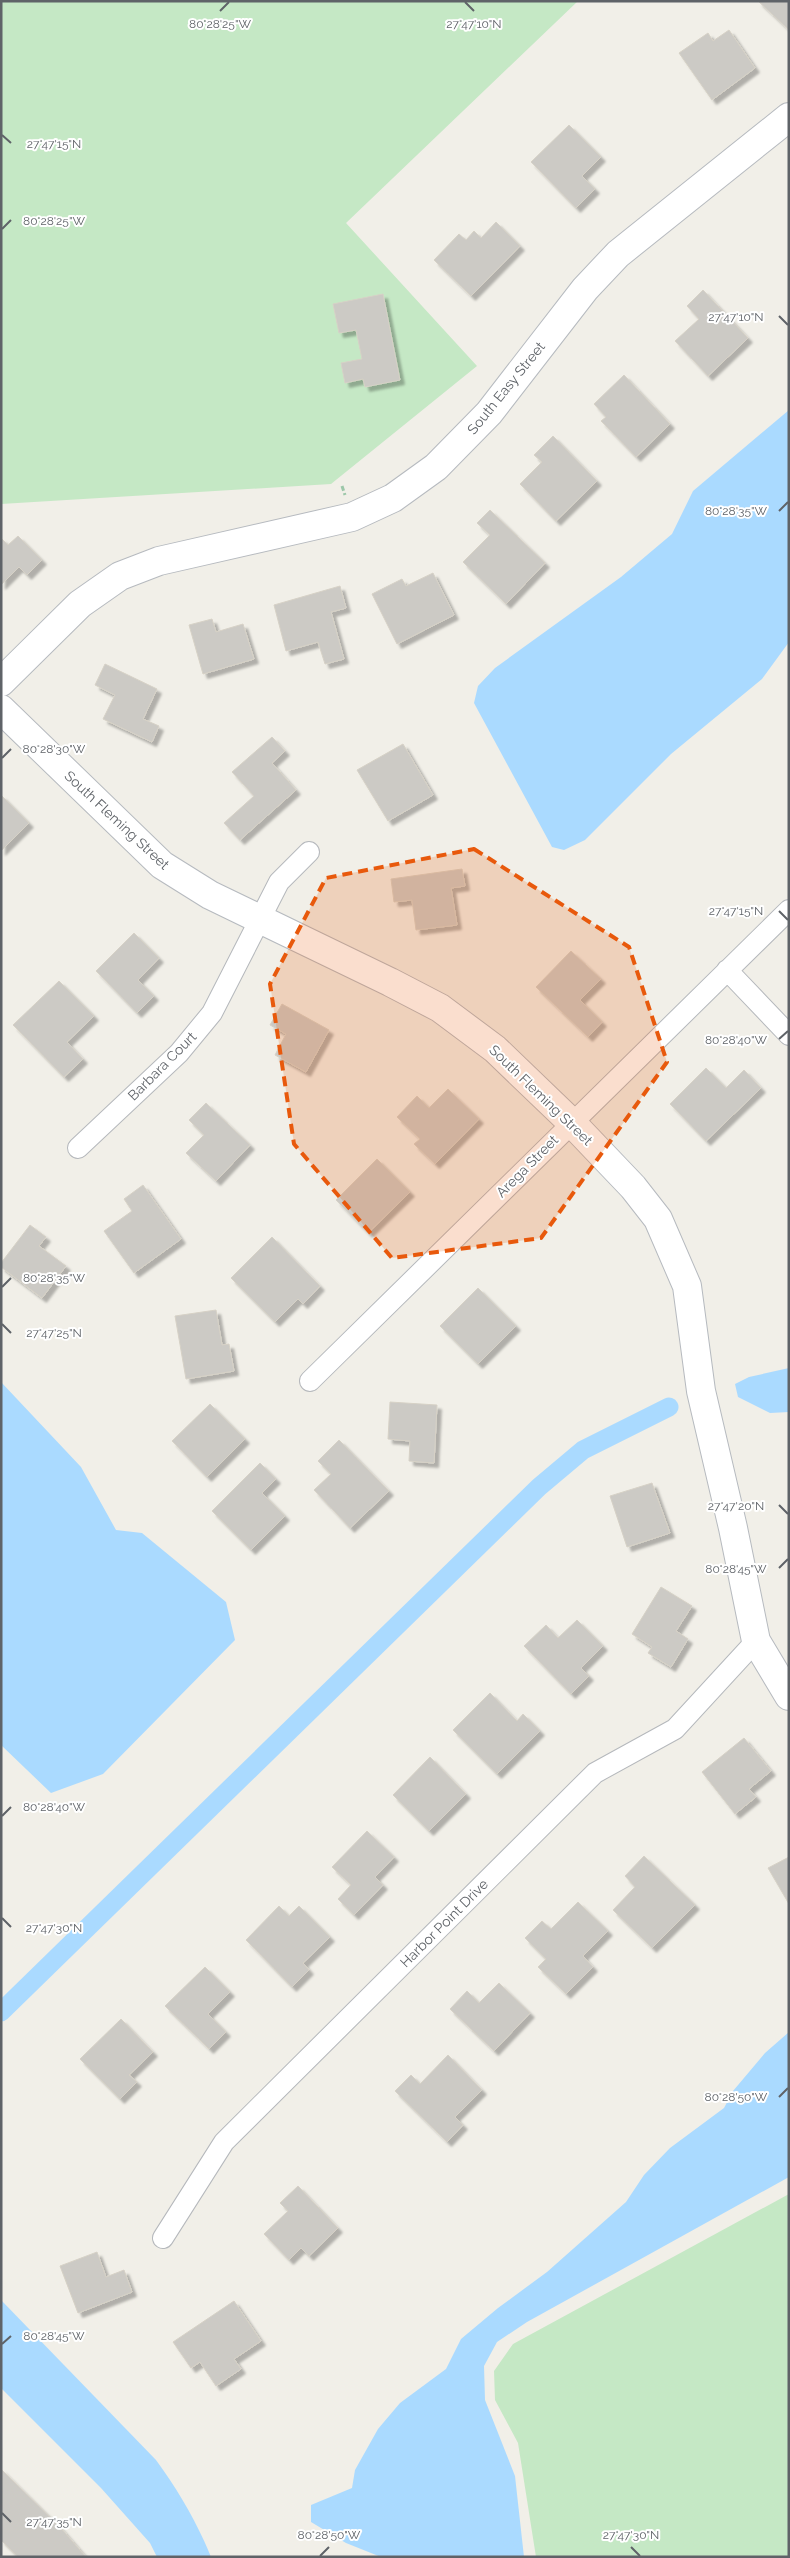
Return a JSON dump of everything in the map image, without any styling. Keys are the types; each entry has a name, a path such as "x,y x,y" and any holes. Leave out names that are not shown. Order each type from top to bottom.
{"street":[{"name":"South Easy Street","path":"1,682 80,604 120,576 159,561 352,517 393,498 436,467 489,413 585,289 618,254 789,117"},
{"name":"South Fleming Street","path":"1,709 162,866 210,895 440,1008 495,1048 634,1187 658,1219 686,1286 700,1391 733,1528 756,1641 789,1696"},
{"name":"Barbara Court","path":"78,1148 179,1053 212,1012 279,882 308,852"},
{"name":"Arega Street","path":"310,1381 571,1122 789,910"},
{"path":"727,970 789,1035"},
{"name":"Harbor Point Drive","path":"163,2238 224,2142 595,1773 675,1729 756,1641"}],"highlighted area":[{"path":"474,849 629,947 667,1062 541,1238 392,1258 294,1144 270,984 326,878"}],"green space":[{"path":"1,1 578,1 346,223 477,366 331,484 1,504"},
{"path":"789,2194 789,2557 536,2557 518,2443 495,2400 494,2371 513,2344"}],"water":[{"path":"789,410 789,642 762,679 671,754 585,840 564,850 552,847 474,703 478,686 495,668 621,577 672,534 693,491"},
{"path":"789,1368 789,1412 770,1413 738,1397 735,1384 749,1377"},
{"path":"1,1382 81,1467 116,1530 142,1533 226,1602 235,1640 103,1774 51,1793 1,1745"},
{"path":"789,2032 789,2177 527,2322 497,2342 484,2366 485,2400 515,2476 524,2557 381,2557 346,2543 311,2522 311,2505 352,2488 355,2470 378,2429 400,2403 446,2369 461,2339 498,2308 547,2272 626,2202 644,2175 670,2148 724,2108 733,2091 765,2053"},
{"path":"1,2300 156,2460 200,2531 211,2557 157,2557 150,2543 101,2488 1,2388"}],"building":[{"path":"758,1 789,1 789,30"},
{"path":"729,30 755,68 712,100 679,53 708,33 713,41"},
{"path":"569,125 601,157 582,176 595,189 576,208 531,162"},
{"path":"496,222 520,246 471,296 434,260 459,234 466,240 474,231 481,238"},
{"path":"703,290 748,338 708,376 675,341 699,319 687,306"},
{"path":"383,294 400,380 365,387 363,379 345,383 341,363 362,359 356,330 339,333 333,304"},
{"path":"624,375 670,424 636,457 601,421 606,417 594,404"},
{"path":"553,436 597,481 556,521 520,484 542,462 534,455"},
{"path":"490,510 545,563 506,604 463,562 490,535 477,523"},
{"path":"18,536 42,560 27,575 19,567 1,585 1,538 8,545"},
{"path":"433,573 454,615 397,644 372,594 402,579 406,586"},
{"path":"340,586 346,608 331,612 344,659 325,664 318,642 286,651 274,605"},
{"path":"212,619 216,632 243,624 254,659 203,674 189,625"},
{"path":"105,664 157,689 143,719 159,726 152,742 103,719 115,695 95,685"},
{"path":"272,737 285,751 272,763 296,790 240,840 224,823 254,796 232,772"},
{"path":"403,744 433,795 388,821 357,770"},
{"path":"1,795 29,823 1,851"},
{"path":"462,869 465,886 451,888 457,925 416,930 412,900 394,902 391,879"},
{"path":"134,933 159,958 138,980 154,996 137,1013 96,971"},
{"path":"571,951 601,979 580,1000 602,1022 588,1037 536,987"},
{"path":"59,981 94,1016 67,1042 83,1059 64,1077 13,1025"},
{"path":"282,1004 329,1030 306,1072 275,1055 286,1034 270,1025"},
{"path":"706,1068 726,1088 744,1070 761,1088 706,1141 670,1104"},
{"path":"448,1089 479,1119 435,1164 414,1144 420,1139 397,1117 417,1096 429,1108"},
{"path":"206,1103 250,1145 216,1181 186,1153 204,1135 189,1120"},
{"path":"377,1159 410,1192 368,1233 336,1200"},
{"path":"143,1185 181,1239 134,1273 104,1231 132,1211 124,1199"},
{"path":"30,1225 46,1237 39,1246 66,1266 42,1298 1,1267 1,1263"},
{"path":"272,1237 320,1286 303,1304 298,1299 275,1322 231,1278"},
{"path":"478,1288 516,1326 478,1364 440,1326"},
{"path":"216,1310 222,1345 229,1344 234,1371 186,1379 175,1316"},
{"path":"390,1402 437,1405 434,1463 409,1461 410,1441 388,1439"},
{"path":"210,1404 245,1439 207,1477 172,1441"},
{"path":"339,1440 389,1491 350,1528 314,1490 331,1474 318,1461"},
{"path":"260,1463 276,1479 262,1493 285,1516 251,1550 212,1511"},
{"path":"652,1483 670,1533 627,1547 610,1496"},
{"path":"661,1587 692,1606 676,1631 688,1639 671,1667 648,1653 652,1647 632,1634"},
{"path":"577,1620 603,1646 581,1668 589,1676 571,1694 524,1646 546,1625 558,1638"},
{"path":"490,1693 517,1721 523,1714 540,1731 497,1774 453,1730"},
{"path":"744,1738 771,1771 749,1789 756,1797 735,1814 702,1772"},
{"path":"430,1757 466,1794 429,1831 393,1795"},
{"path":"367,1831 394,1857 375,1877 383,1885 354,1915 338,1899 351,1885 332,1867"},
{"path":"644,1856 695,1905 652,1948 613,1910 635,1887 625,1876"},
{"path":"789,1857 789,1904 768,1868"},
{"path":"578,1902 608,1931 583,1956 593,1967 566,1994 538,1967 546,1959 525,1938 542,1921 551,1929"},
{"path":"279,1906 289,1916 299,1906 330,1937 303,1963 309,1970 292,1987 246,1940"},
{"path":"205,1967 230,1992 208,2014 226,2032 209,2049 165,2006"},
{"path":"499,1983 530,2013 494,2051 450,2009 467,1991 479,2003"},
{"path":"121,2019 153,2052 129,2075 137,2082 120,2099 80,2059"},
{"path":"448,2055 482,2090 455,2117 463,2125 447,2142 395,2091 411,2075 420,2084"},
{"path":"298,2186 338,2228 309,2256 301,2248 289,2260 264,2234 288,2211 280,2203"},
{"path":"97,2252 106,2277 124,2270 132,2292 78,2313 60,2266"},
{"path":"234,2301 261,2341 234,2359 241,2369 216,2386 200,2362 191,2368 173,2342"},
{"path":"1,2469 60,2527 86,2557 18,2557 1,2540"}],"waterway":[{"path":"1,2012 539,1487 583,1450 669,1407"}]}
